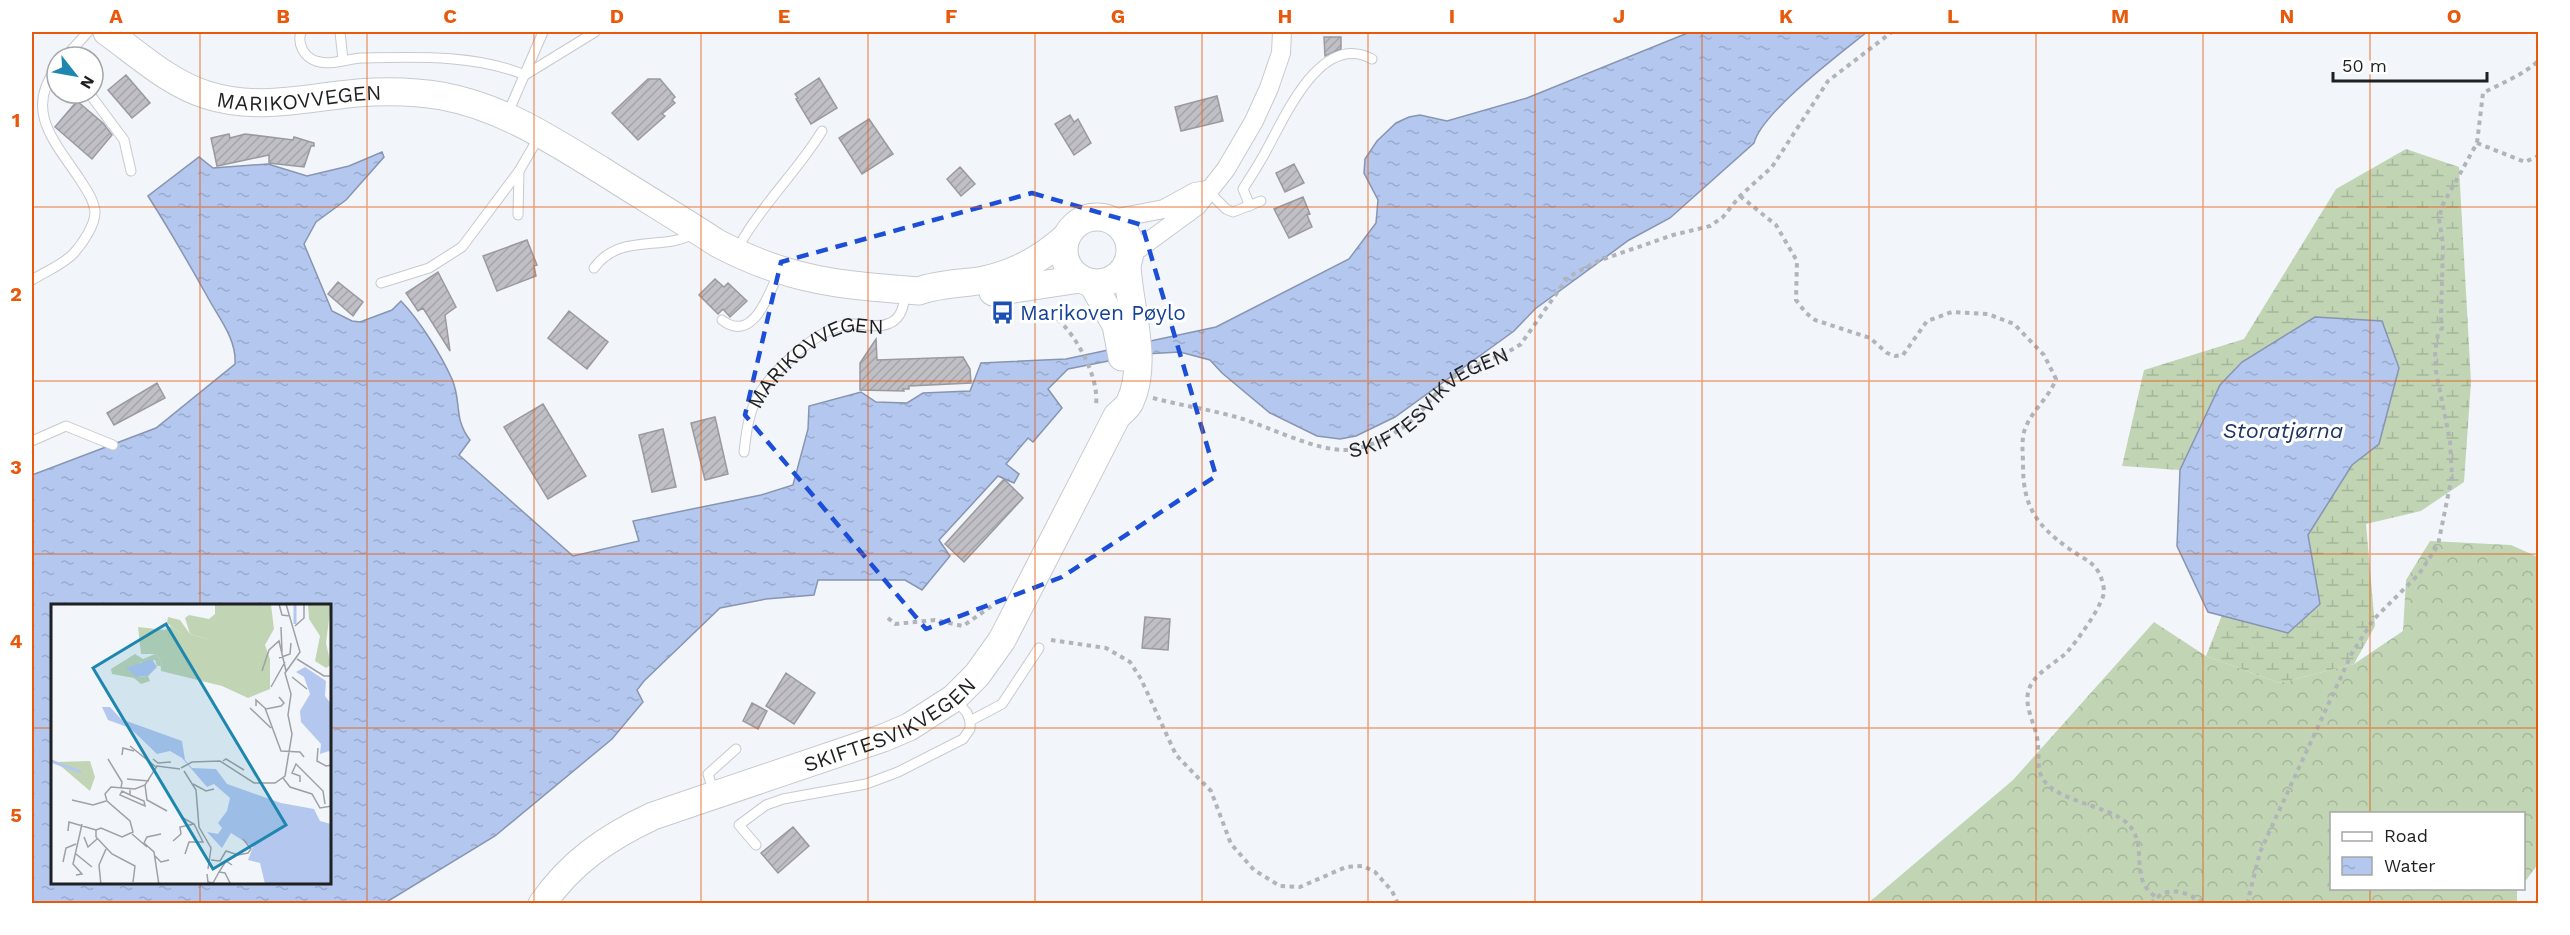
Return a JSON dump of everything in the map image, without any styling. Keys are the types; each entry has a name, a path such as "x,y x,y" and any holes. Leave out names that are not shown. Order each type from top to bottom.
{"main road":[{"name":"MARIKOVVEGEN","path":"107,32 182,85 205,95 230,101 255,104 283,103 372,92 407,92 464,101 507,115 542,133 698,231 747,259 779,272 836,284 912,290 984,280 1023,268 1051,251 1066,237"},
{"path":"1100,216 1112,219 1128,236 1128,269 1111,281 1091,287 1066,264 1063,254 1066,237 1077,223 1088,217 1100,216"},
{"name":"SKIFTESVIKVEGEN","path":"542,903 571,868 594,848 619,832 653,816 909,728 954,698 977,675 1002,640 1118,416 1115,407 1131,388 1137,351 1128,269"},
{"name":"MARIKOVVEGEN","path":"912,290 930,299 1091,287"},
{"name":"SKIFTESVIKVEGEN","path":"1091,287 1116,325 1122,354 1123,375 1131,388"}],"street":[{"path":"1128,269 1197,206 1207,190 1226,169 1254,121 1281,53 1285,32"},
{"path":"1112,219 1164,209 1195,192 1207,190"}],"lane":[{"path":"76,45 88,32"},
{"name":"MARIKOVVEGEN","path":"301,32 301,46 306,54 323,63 360,58 477,60 503,66 525,75"},
{"name":"MARIKOVVEGEN","path":"340,32 343,60"},
{"path":"507,115 543,32"},
{"path":"525,75 595,32"},
{"path":"1250,206 1243,189 1282,120 1311,76 1330,60 1344,56 1365,55 1372,59"},
{"path":"32,280 74,253 93,222 94,212 91,198 60,151 42,111 42,94 45,89"},
{"path":"98,105 124,140 131,171"},
{"path":"743,239 771,197 805,159 822,130"},
{"path":"381,284 429,268 462,247 519,171 542,133"},
{"path":"519,171 519,215"},
{"path":"1207,190 1226,209 1233,212 1261,201"},
{"path":"594,268 606,254 617,250 638,243 686,239 698,231"},
{"path":"722,320 731,327 739,327 751,322 760,312 779,272"},
{"name":"MARIKOVVEGEN","path":"744,452 754,403 775,373 832,328 847,324 883,326 892,322 899,316 912,290"},
{"path":"32,441 66,426 113,445"},
{"path":"970,721 1002,704 1039,648"},
{"path":"756,845 740,825 766,805 783,799 866,783 898,772 963,739 970,729 970,721 967,713 954,698"},
{"path":"714,795 708,774 736,749"}],"path":[{"name":"SKIFTESVIKVEGEN","path":"1131,388 1241,418 1328,449 1345,450 1371,445 1401,430 1434,394 1455,376 1521,344 1568,277 1598,261 1673,235 1689,233 1710,226 1723,217 1740,196 1772,167 1828,81 1892,32"},
{"path":"2247,903 2260,852 2352,653 2374,619 2419,574 2438,545 2451,476 2450,441 2436,371 2435,351 2443,322 2441,318 2443,244 2439,219 2442,206 2477,143 2484,93 2507,79 2526,72 2538,61"},
{"path":"2477,143 2525,162 2538,156"},
{"path":"1740,196 1776,225 1797,261 1796,300 1815,320 1870,338 1887,353 1895,356 1903,355 1927,321 1952,312 1988,314 2014,324 2044,355 2056,379 2051,393 2025,429 2023,490 2029,507 2047,531 2068,548 2093,563 2100,573 2105,593 2099,606 2064,655 2043,670 2028,691 2027,703 2038,738 2040,772 2046,782 2062,795 2108,811 2128,823 2137,837 2144,884 2156,897"},
{"path":"1037,306 1063,322 1072,335 1093,379 1095,389"},
{"path":"888,618 895,624 935,620 963,626 996,602"},
{"path":"1039,648 1047,640 1106,648 1130,662 1141,679 1176,755 1211,791 1232,844 1254,870 1280,886 1300,887 1346,867 1363,866 1375,872 1392,891 1398,903"},
{"path":"2151,903 2156,897 2170,890 2187,892 2205,903"}],"highlighted area":[{"path":"1032,193 1142,225 1216,476 1062,577 926,629 745,415 781,262"}],"green space":[{"path":"2406,149 2459,167 2471,382 2464,482 2421,511 2366,524 2375,626 2354,664 2279,683 2206,656 2222,615 2288,633 2320,604 2308,535 2352,465 2379,444 2399,368 2382,321 2220,385 2180,470 2122,466 2144,370 2244,339 2336,189"},
{"path":"2430,541 2511,545 2538,557 2538,864 2525,882 2525,812 2330,812 2330,890 2518,890 2517,903 1867,904 2013,780 2154,622 2206,656 2279,683 2354,664 2403,631 2406,580"}],"water":[{"path":"1690,32 1867,32 1786,100 1760,130 1754,143 1670,218 1629,240 1535,309 1514,331 1395,417 1356,436 1340,439 1317,436 1270,413 1210,360 1180,352 1144,354 1068,369 1048,389 1062,408 1033,442 1028,438 1006,464 1019,474 1014,483 998,476 939,540 950,556 922,590 905,580 818,580 814,595 766,599 720,608 644,681 637,690 643,702 612,739 495,836 385,903 32,904 32,475 156,428 235,364 233,346 226,328 148,196 199,157 213,168 268,164 307,176 349,166 382,152 384,157 346,200 316,222 304,244 332,311 352,321 360,322 392,310 401,301 429,338 452,379 461,424 470,440 459,455 573,556 639,541 633,521 761,495 793,485 808,429 809,406 861,392 876,402 907,403 923,393 970,391 981,363 1066,359 1216,327 1349,259 1376,223 1378,200 1364,173 1365,159 1377,141 1396,123 1409,117 1420,115 1447,121 1527,98"},
{"name":"Storatjørna","path":"2315,317 2382,321 2399,368 2379,444 2352,465 2308,535 2320,604 2288,633 2208,612 2177,546 2180,470 2220,385 2242,362"}],"building":[{"path":"1324,37 1341,37 1341,49 1325,56"},
{"path":"126,75 150,103 132,118 108,90"},
{"path":"819,78 837,108 811,124 795,94"},
{"path":"648,79 660,79 675,97 672,100 675,103 662,114 665,116 638,140 612,113"},
{"path":"1217,96 1223,121 1181,131 1175,107"},
{"path":"74,105 82,105 103,123 112,135 92,159 55,127"},
{"path":"1070,115 1074,122 1078,119 1091,143 1074,155 1055,124"},
{"path":"869,119 893,154 862,174 839,138"},
{"path":"229,134 230,138 245,134 293,140 294,137 314,143 314,146 311,146 304,167 269,163 269,155 217,166 211,138"},
{"path":"1294,164 1304,183 1285,192 1276,173"},
{"path":"960,167 975,184 961,196 947,179"},
{"path":"1303,197 1310,214 1307,215 1312,227 1289,238 1274,209"},
{"path":"527,240 537,265 534,266 536,276 497,291 483,256"},
{"path":"438,272 456,307 445,315 450,351 423,308 418,311 406,293"},
{"path":"715,279 724,287 728,283 747,301 730,317 723,309 718,314 699,295"},
{"path":"338,282 363,302 353,316 328,294"},
{"path":"569,311 608,342 587,369 548,338"},
{"path":"876,339 877,360 963,357 970,369 971,383 909,386 909,389 903,389 904,391 860,390 860,363"},
{"path":"157,383 165,398 114,425 107,413"},
{"path":"543,404 586,476 548,499 504,427"},
{"path":"715,417 728,474 705,480 691,423"},
{"path":"663,429 676,487 652,492 639,435"},
{"path":"1004,479 1023,498 964,562 945,544"},
{"path":"1145,617 1170,619 1168,650 1142,648"},
{"path":"786,673 815,693 794,724 766,706"},
{"path":"752,703 767,711 758,729 743,721"},
{"path":"793,827 809,846 778,873 761,853"}],"place":[{"name":"Marikoven Pøylo","path":"1002,312"}]}
